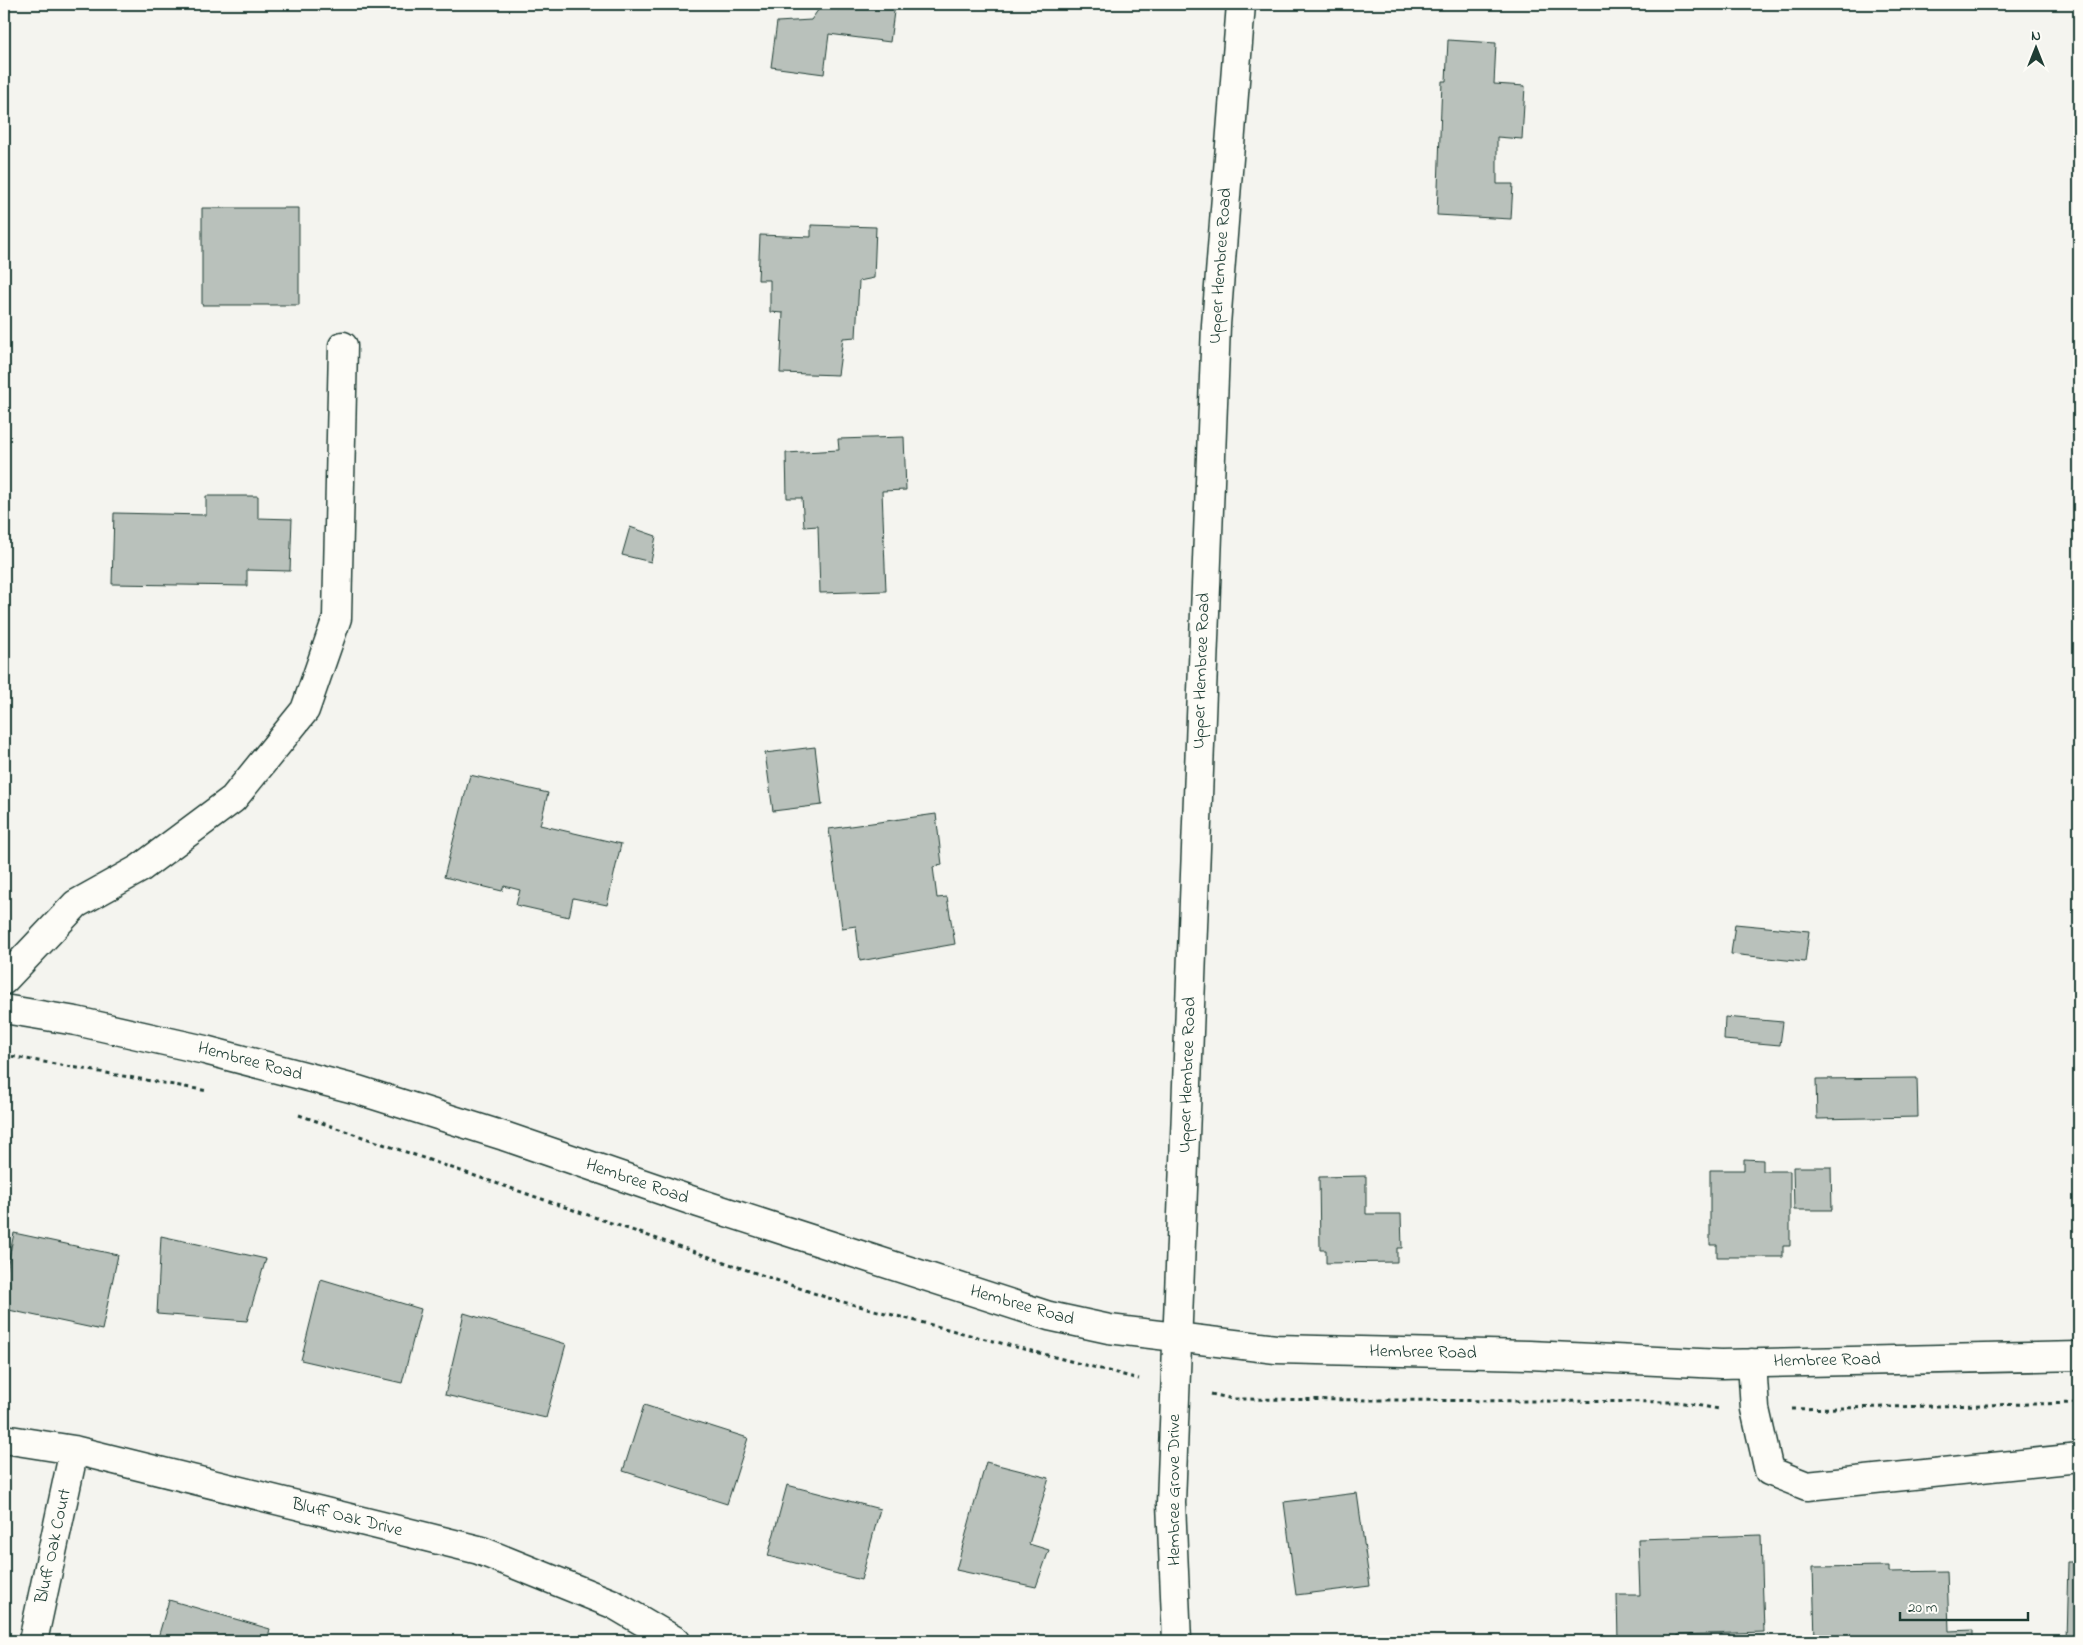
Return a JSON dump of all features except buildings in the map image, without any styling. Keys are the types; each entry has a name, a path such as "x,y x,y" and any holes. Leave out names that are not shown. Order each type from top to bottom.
{"street":[{"name":"Upper Hembree Road","path":"1179,1338 1216,325 1241,4"},
{"path":"4,980 76,904 139,869 233,799 305,710 337,618 343,346"},
{"name":"Hembree Road","path":"4,1009 76,1021 205,1050 358,1090 504,1136 709,1206 1048,1316 1110,1329 1276,1349 1752,1363 2079,1356"},
{"name":"Hembree Grove Drive","path":"1177,1641 1171,1503 1179,1338"},
{"path":"1752,1363 1755,1410 1769,1471 1807,1486 2079,1458"},
{"name":"Bluff Oak Drive","path":"4,1439 74,1450 480,1550 613,1604 676,1641"},
{"name":"Bluff Oak Court","path":"33,1641 74,1450"}]}
